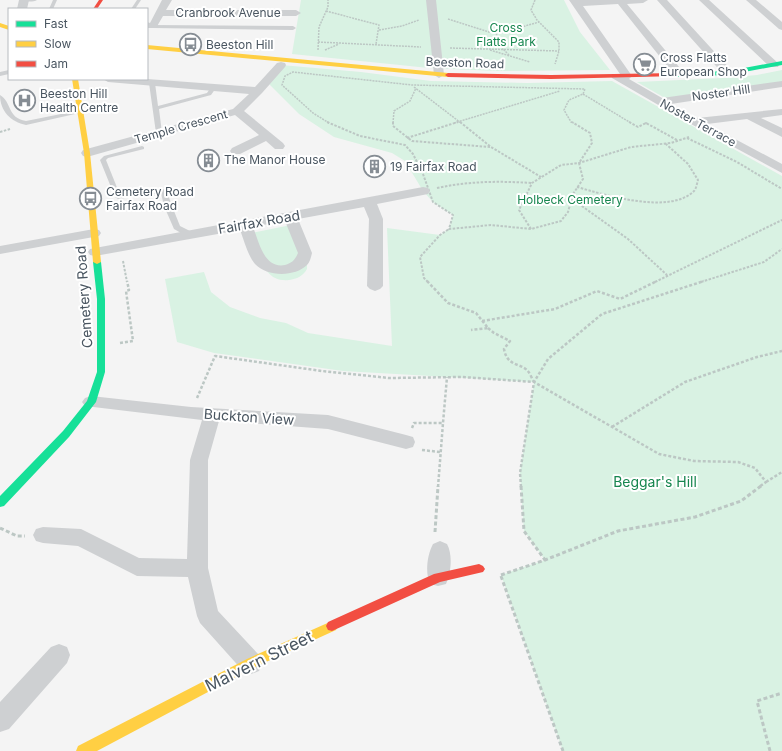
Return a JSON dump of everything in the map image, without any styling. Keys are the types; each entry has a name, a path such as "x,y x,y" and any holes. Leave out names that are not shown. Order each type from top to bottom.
{"street":[{"path":"150,26 160,13 167,0"},
{"path":"431,0 439,75"},
{"path":"575,2 642,0"},
{"path":"662,0 728,73"},
{"path":"704,0 778,64"},
{"path":"751,0 782,27"},
{"path":"620,1 680,75"},
{"path":"575,2 621,76"},
{"name":"Cranbrook Avenue","path":"160,13 296,13"},
{"name":"Beeston Road","path":"148,47 317,58 415,73 439,75 550,77 680,75 728,73 778,64"},
{"name":"Temple Crescent","path":"87,153 237,111 258,91 281,65"},
{"name":"Noster Terrace","path":"621,76 659,102 782,169"},
{"name":"Cemetery Road","path":"0,503 66,434 91,402 101,372 101,299 95,252 87,153 75,80"},
{"path":"119,80 258,91"},
{"name":"Noster Hill","path":"659,102 782,84"},
{"path":"237,111 279,146"},
{"path":"695,122 782,112"},
{"path":"749,116 782,133"},
{"path":"236,150 267,136"},
{"name":"Fairfax Road","path":"95,252 290,217 426,190"},
{"path":"369,202 376,219 375,286"},
{"path":"245,225 263,265 276,270 291,268 302,262 305,253 290,217"},
{"path":"0,250 94,233"},
{"name":"Buckton View","path":"91,402 212,415 328,422 406,442"},
{"path":"212,415 199,460 197,568 208,616 251,663"},
{"path":"43,535 81,538 137,567 197,568"},
{"path":"438,577 440,550"},
{"name":"Malvern Street","path":"83,751 251,663 438,577 478,569"},
{"path":"0,720 59,655"}],"lane":[{"path":"24,0 35,0"},
{"path":"150,26 293,28"},
{"path":"152,83 159,133"},
{"path":"156,108 209,94 213,88"},
{"path":"0,97 13,120 17,123 26,124 81,112"},
{"path":"142,148 103,160 118,197 164,190 168,206 177,227 191,235"}],"path":[{"path":"317,58 319,27 326,11 328,0"},
{"path":"535,0 531,10 539,22 559,42 559,51 550,77"},
{"path":"326,11 374,23 378,26 379,30 376,44"},
{"path":"379,30 402,26 417,20 433,18 445,18 461,22 485,32 496,32 529,26 539,22"},
{"path":"496,32 503,50 510,56"},
{"path":"317,58 330,47 340,43"},
{"path":"486,49 532,62"},
{"path":"448,229 453,215 433,202 426,190 413,154 405,145 385,142 343,131 317,116 282,85 285,76 292,72 412,85 585,89 583,94"},
{"path":"412,85 415,73"},
{"path":"412,85 491,147 541,177"},
{"path":"416,88 410,101 394,111 393,126 408,138 412,141 491,147"},
{"path":"408,138 569,89"},
{"path":"583,94 626,122 638,127 646,123 678,141"},
{"path":"583,94 568,100 564,110 571,122 590,133 592,143 579,163 583,179 577,187 568,212 561,221 531,229 491,225 448,229 440,235 420,257 424,278 448,303 476,314 494,333 510,341 504,349 505,355 515,365 526,370 534,382 659,454 694,461 738,462 755,468 766,482"},
{"path":"531,229 519,210 532,183 561,165 579,163 631,147 665,144 688,138 737,162 782,189"},
{"path":"577,187 633,201 660,203 682,199 694,191 698,180 691,167 680,155 665,144"},
{"path":"426,190 455,184 485,181 532,183"},
{"path":"572,199 628,240 667,275"},
{"path":"482,320 555,309 597,292 620,299 782,220"},
{"path":"121,248 129,290 126,291 132,328"},
{"path":"545,560 524,531 520,473 534,382 548,359 602,314 764,262 782,249"},
{"path":"471,330 488,328"},
{"path":"612,427 685,382 757,357 782,351"},
{"path":"191,413 215,356 272,363 322,372 389,378 447,377 534,382"},
{"path":"440,550 435,533 447,377"},
{"path":"406,442 414,422 443,423"},
{"path":"563,751 500,575 545,560 618,531 696,517 741,501 782,472"},
{"path":"0,528 17,536 43,535"},
{"path":"770,751 758,701 782,694"}],"green space":[{"name":"Cross Flatts Park","path":"301,0 564,0 580,32 610,70 497,71 429,68 292,54"},
{"path":"281,65 361,72 431,81 527,83 612,81 782,176 782,751 563,751 501,575 545,560 524,531 520,473 534,382 343,371 214,353 177,342 165,279 204,272 211,292 230,307 260,318 286,323 308,333 392,346 387,228 440,235 449,229 453,215 433,202 423,191 405,161 392,153 334,137 299,114 266,81"},
{"path":"782,70 782,83 665,98 637,82 723,78 757,75"},
{"path":"291,225 307,265 307,269 304,274 297,278 280,280 273,277 263,265 251,233"}],"traffic: fast":[{"path":"677,75 728,73 782,63"},
{"path":"0,503 66,434 91,402 101,372 101,299 97,262"}],"traffic: slow":[{"path":"0,25 8,28"},
{"path":"148,47 448,75"},
{"path":"75,80 87,153 97,262"},
{"path":"83,751 251,663 332,626"}],"traffic: jam":[{"path":"96,8 101,0"},
{"path":"448,75 551,77 677,75"},
{"path":"332,626 438,577 479,569"}],"place":[{"name":"Beeston Hill","path":"191,45"},
{"name":"Cross Flatts European Shop","path":"644,65"},
{"name":"Beeston Hill Health Centre","path":"24,101"},
{"name":"The Manor House","path":"209,160"},
{"name":"19 Fairfax Road","path":"374,167"},
{"name":"Cemetery Road Fairfax Road","path":"90,199"}],"park label":[{"name":"Holbeck Cemetery","path":"570,200"},
{"name":"Beggar's Hill","path":"655,482"}]}
